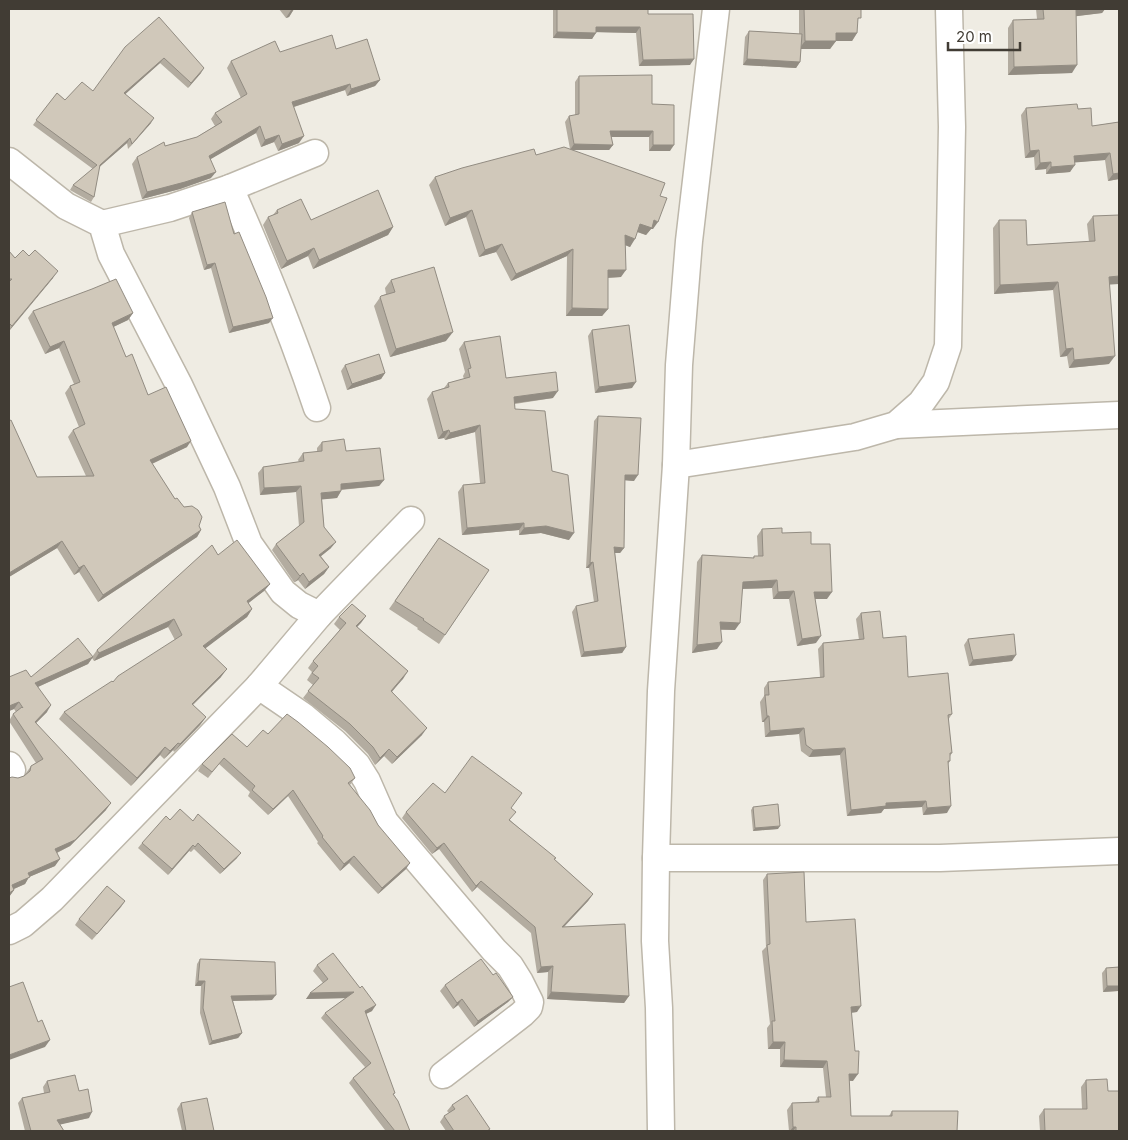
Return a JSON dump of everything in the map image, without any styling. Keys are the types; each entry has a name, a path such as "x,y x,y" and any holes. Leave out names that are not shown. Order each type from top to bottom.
{"street":[{"path":"660,1131 656,858 661,691 676,465 679,366 688,251 716,9"},
{"path":"896,425 921,403 936,382 948,346 952,127 949,9"},
{"path":"9,161 66,206 102,224 170,208 230,188 315,153"},
{"path":"230,188 273,287 317,408"},
{"path":"102,224 111,254 179,385 227,487 249,544 283,592 299,605 319,615"},
{"path":"676,465 855,436 896,425 1119,415"},
{"path":"9,931 23,924 52,899 259,686 319,615 411,520"},
{"path":"259,686 303,716 334,742 357,765 367,781 385,822 494,950 510,966 530,1002 530,1007 522,1014 444,1075"},
{"path":"656,858 940,858 1119,851"}],"building":[{"path":"557,9 648,9 648,14 693,14 694,59 643,60 640,27 596,27 596,33 557,32"},
{"path":"804,9 861,9 857,33 836,33 836,41 805,41"},
{"path":"1043,9 1076,9 1077,65 1014,67 1013,20 1044,19"},
{"path":"159,17 204,68 191,83 164,58 124,93 154,118 132,144 130,138 100,165 94,197 73,185 97,165 36,120 57,93 65,100 82,82 93,91 125,47"},
{"path":"749,31 802,34 800,62 747,59"},
{"path":"332,35 336,49 367,39 380,80 351,89 350,84 292,102 304,136 282,144 279,135 265,140 260,126 209,156 216,172 147,192 137,157 164,142 165,146 197,137 222,122 215,113 247,94 231,61 275,41 280,52"},
{"path":"652,75 652,104 674,105 674,145 653,145 653,131 610,131 613,145 574,144 569,116 579,114 579,76"},
{"path":"1077,104 1078,109 1091,108 1092,126 1119,122 1119,173 1113,174 1110,153 1074,156 1075,165 1051,167 1051,162 1040,163 1039,150 1030,151 1026,108"},
{"path":"564,147 665,183 660,196 667,198 658,222 654,220 652,228 640,224 635,239 625,235 626,270 608,270 608,309 572,308 573,249 516,274 502,244 485,250 472,210 450,218 435,177 534,149 536,155"},
{"path":"378,190 393,227 319,260 314,248 287,261 268,217 278,213 277,210 301,199 311,220"},
{"path":"225,202 234,234 239,232 273,318 233,327 215,263 207,265 192,212"},
{"path":"1119,215 1119,276 1109,277 1115,356 1074,360 1073,348 1066,349 1058,282 1000,285 999,220 1026,220 1027,245 1095,241 1093,216"},
{"path":"23,250 29,256 35,250 58,271 12,326 9,323 9,282 12,279 9,279 9,251 15,258"},
{"path":"434,267 453,332 396,349 380,297 395,292 391,280"},
{"path":"116,279 133,313 112,323 126,357 132,354 148,395 166,387 191,441 150,460 175,499 177,498 184,507 192,506 198,510 202,517 199,526 201,530 103,595 84,565 79,568 62,541 9,573 9,421 11,420 37,477 94,476 73,430 85,424 70,386 80,382 64,341 50,347 33,311"},
{"path":"629,325 636,382 599,387 592,330"},
{"path":"500,336 506,378 556,372 558,391 514,397 515,409 545,411 552,471 568,475 574,533 546,526 524,528 524,523 467,528 463,485 485,483 480,425 450,433 449,430 443,432 432,392 449,387 448,383 470,377 468,369 471,368 464,342"},
{"path":"379,354 385,373 352,384 345,365"},
{"path":"598,416 641,418 638,475 625,475 624,548 614,547 626,647 584,652 576,606 598,601 593,562 590,563"},
{"path":"344,439 346,451 380,448 384,480 341,484 341,491 321,493 324,527 336,542 319,555 329,567 309,582 303,573 299,575 276,544 304,522 301,486 264,488 263,467 304,461 303,453 322,451 322,442"},
{"path":"782,528 782,533 811,532 811,544 830,544 832,592 814,592 821,636 802,639 794,591 778,592 777,580 743,582 740,623 720,622 722,642 697,645 702,555 754,558 754,556 763,556 762,529"},
{"path":"439,538 489,570 445,635 395,601"},
{"path":"237,540 270,584 247,601 252,609 203,646 227,669 192,704 206,717 180,744 178,743 170,751 165,747 137,778 64,712 113,682 118,676 182,635 174,619 99,653 97,650 212,545 218,555"},
{"path":"352,604 366,616 356,626 408,671 391,691 427,728 397,757 389,749 380,758 373,747 350,724 308,691 319,678 312,673 318,666 313,661 346,623 339,617"},
{"path":"880,611 883,638 906,636 908,677 948,673 952,714 948,715 952,753 950,753 950,761 948,761 951,806 927,808 926,801 886,803 886,806 851,810 845,748 813,750 806,745 804,728 770,731 765,695 769,695 768,682 824,677 823,643 864,639 861,613"},
{"path":"1014,634 1016,655 973,660 968,639"},
{"path":"78,638 93,657 35,683 51,705 35,722 111,803 75,840 55,849 60,859 28,873 30,877 12,885 14,890 9,893 9,778 24,776 30,771 31,766 43,759 13,714 23,708 19,702 9,706 9,677 26,670 31,677"},
{"path":"287,714 328,747 350,768 355,778 348,783 370,810 378,825 410,863 382,888 354,856 344,864 322,837 293,790 273,809 252,790 255,786 224,758 212,772 202,764 232,734 247,747 263,730 268,734"},
{"path":"472,756 522,793 511,808 516,812 509,820 556,858 554,859 593,894 562,927 625,924 629,996 551,992 553,966 541,967 535,927 481,881 476,886 444,843 437,848 406,812 433,783 445,793"},
{"path":"778,804 780,826 755,828 753,807"},
{"path":"180,809 193,821 198,814 241,853 224,869 198,843 195,847 193,845 172,869 142,843 166,816 170,820"},
{"path":"804,872 806,922 855,919 861,1006 851,1007 855,1051 859,1051 858,1074 849,1074 851,1116 892,1116 892,1111 958,1111 957,1131 796,1131 796,1127 793,1127 792,1103 819,1102 818,1097 831,1097 827,1061 784,1060 785,1042 773,1042 772,1021 775,1021 767,945 770,944 767,874"},
{"path":"107,886 125,901 97,934 79,919"},
{"path":"333,953 376,1005 365,1011 395,1093 393,1094 398,1101 410,1131 395,1131 353,1078 371,1063 325,1013 354,992 310,993 328,979 317,965"},
{"path":"200,959 275,962 276,995 231,996 242,1033 212,1041 203,1008 205,981 198,981"},
{"path":"481,959 493,975 496,973 513,997 478,1021 462,999 457,1003 445,985"},
{"path":"1119,967 1119,986 1107,986 1106,968"},
{"path":"23,982 38,1022 42,1020 50,1040 9,1055 9,987"},
{"path":"75,1075 79,1091 88,1089 92,1112 57,1120 64,1131 31,1131 22,1098 50,1092 47,1081"},
{"path":"1107,1079 1108,1091 1119,1091 1119,1131 1045,1131 1044,1109 1087,1109 1086,1080"},
{"path":"467,1095 490,1129 487,1131 454,1131 444,1116 455,1109 452,1105"},
{"path":"207,1098 214,1131 186,1131 181,1103"}]}
